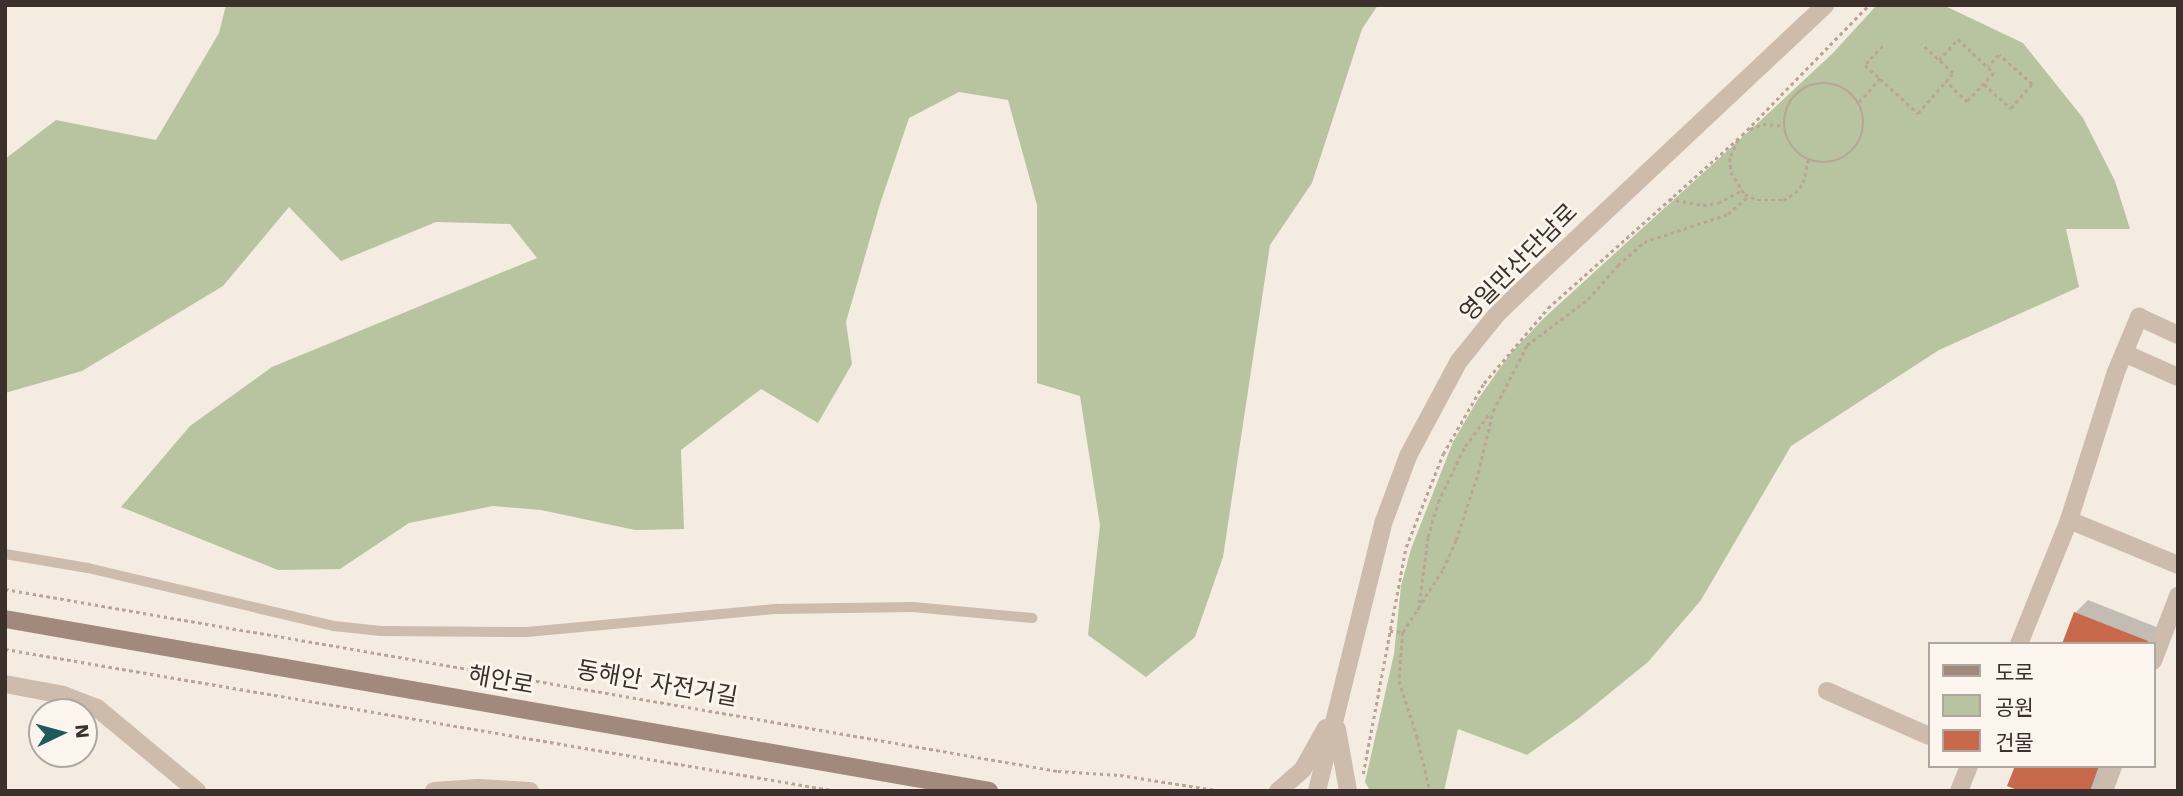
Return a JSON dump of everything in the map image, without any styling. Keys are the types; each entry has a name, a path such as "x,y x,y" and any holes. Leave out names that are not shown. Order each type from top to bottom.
{"main road":[{"name":"해안로","path":"5,619 989,791"}],"street":[{"name":"영일만산단남로","path":"1317,791 1384,521 1408,456 1459,361 1497,314 1521,290 1825,5"},
{"path":"2020,642 2069,520 2124,353 2139,317 2178,335"},
{"path":"2124,353 2178,377"},
{"path":"2069,520 2178,565"},
{"path":"2155,656 2178,596"},
{"path":"5,684 63,695 97,708 197,791"},
{"path":"1827,691 1927,735"},
{"path":"1336,710 1338,745 1354,787"},
{"path":"1278,791 1303,769 1336,710"},
{"path":"1959,791 1968,768"},
{"path":"2104,791 2112,768"},
{"path":"434,791 478,788 530,791"}],"lane":[{"path":"5,554 88,568 334,626 381,631 527,632 777,608 913,607 1032,618"}],"path":[{"path":"1808,160 1803,183 1795,193 1770,202 1748,196 1742,190 1731,172 1730,158 1734,145 1742,135 1868,5"},
{"path":"1939,60 1958,39 1994,73 1967,102 1945,82"},
{"path":"1883,46 1865,65 1917,113 1953,73 1921,44"},
{"path":"1984,84 2011,108 2032,84 1999,55 1988,67"},
{"path":"1859,102 1880,78"},
{"path":"1814,84 1840,86 1859,102 1865,128 1861,142 1841,161 1827,164 1808,160 1791,146 1785,127 1786,109 1793,98 1814,84"},
{"path":"1354,787 1390,631 1406,547 1443,454 1484,383 1548,308 1668,198 1742,135 1763,124 1785,127"},
{"path":"1668,198 1703,205 1718,203 1742,190"},
{"path":"1418,611 1428,537 1438,502 1465,446 1493,411 1527,345 1588,299 1630,253 1661,234 1728,214 1748,196"},
{"path":"1430,791 1417,736 1399,681 1403,632 1418,611 1456,540 1478,473 1493,411"},
{"name":"동해안 자전거길","path":"5,589 1058,771 1120,775 1222,791"},
{"path":"1390,631 1403,632"},
{"path":"5,649 838,791"}],"green space":[{"path":"226,5 1378,5 1362,29 1312,183 1270,245 1223,557 1195,637 1146,677 1088,635 1100,525 1080,396 1037,383 1037,205 1008,100 959,92 909,118 880,204 846,322 852,364 818,423 761,389 681,450 684,529 635,530 541,510 493,506 409,523 340,569 278,570 121,507 190,426 272,367 537,258 510,224 436,222 341,261 289,207 223,286 82,371 5,393 5,159 56,120 156,140 219,33"},
{"path":"1877,5 1943,5 2023,43 2083,118 2115,181 2130,229 2066,229 2079,287 1939,350 1791,446 1701,600 1648,662 1579,718 1527,755 1458,729 1444,791 1370,791 1365,782 1394,654 1401,586 1411,549 1453,442 1478,399 1510,354 1544,318 1832,54"}],"building":[{"path":"2074,612 2148,641 2148,642 2063,642"},
{"path":"2014,768 2098,768 2090,791 2020,791 2007,786"}]}
